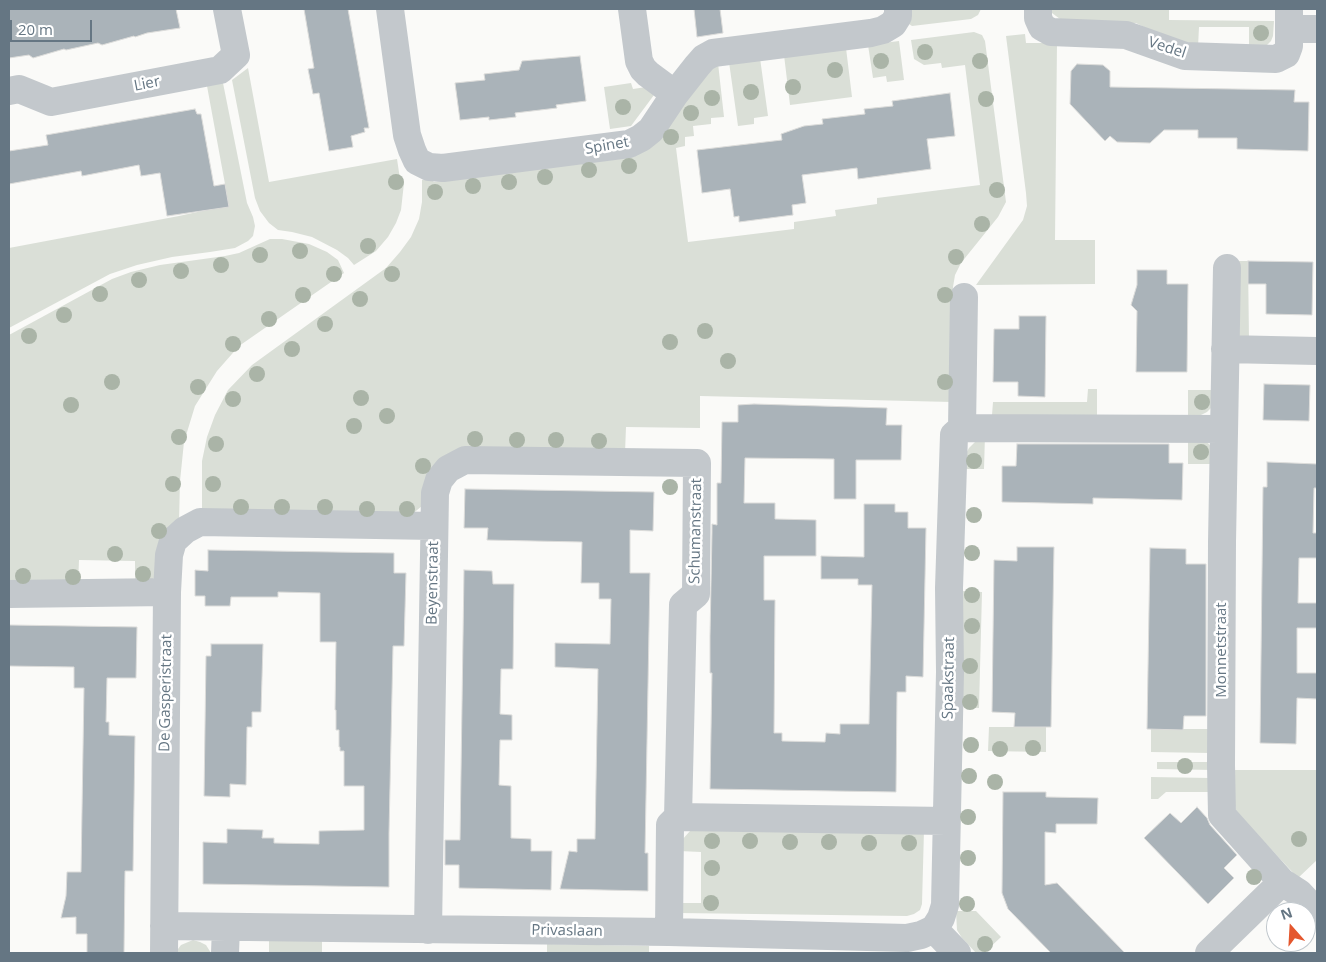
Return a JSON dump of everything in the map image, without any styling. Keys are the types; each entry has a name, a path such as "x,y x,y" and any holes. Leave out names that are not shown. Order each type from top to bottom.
{"street":[{"name":"Lier","path":"9,91 19,89 51,102 220,70 236,55 227,9"},
{"name":"Spinet","path":"390,9 407,135 418,161 430,167 443,168 629,144 651,130 675,94 697,66 704,58 713,53 883,30 893,24 898,16 898,9"},
{"path":"632,9 640,61 643,69 675,94"},
{"name":"Vedel","path":"1038,9 1038,18 1042,27 1051,32 1126,35 1185,56 1276,58 1286,54 1290,46 1289,19 1317,29"},
{"name":"Monnetstraat","path":"1227,268 1221,755 1222,815 1282,882 1299,893 1317,912"},
{"name":"Spaakstraat","path":"934,929 941,918 945,905 950,672 949,588 954,435 962,428 964,297"},
{"path":"1226,349 1317,351"},
{"path":"962,428 1224,429"},
{"name":"Schumanstraat","path":"434,526 435,493 439,480 448,470 465,460 697,463 696,594 683,605 678,817 670,825 670,932"},
{"name":"Beyenstraat","path":"167,592 169,555 173,541 185,530 200,522 434,526 428,930"},
{"path":"9,594 167,592"},
{"name":"De Gasperistraat","path":"164,953 167,592"},
{"path":"678,817 946,821"},
{"path":"1209,953 1282,882"},
{"name":"Privaslaan","path":"164,926 225,940 428,930 490,942 670,932 907,938 921,935 934,929"},
{"path":"934,929 957,953"}],"shaded area":[{"path":"908,9 981,9 978,15 971,19 912,26 909,24"},
{"path":"1050,9 1169,9 1169,20 1274,21 1273,36 1266,46 1249,48 1249,27 1199,27 1198,47 1183,47 1136,23 1067,23 1052,13"},
{"path":"974,32 982,35 985,41 1006,202 998,217 961,263 955,275 953,287 952,402 700,396 700,428 626,427 625,453 471,449 422,506 411,515 203,512 202,461 207,437 215,415 228,390 252,365 386,268 411,237 419,219 422,202 422,180 431,179 434,182 633,155 709,69 718,63 724,117 711,118 711,124 693,126 694,136 685,137 685,146 676,148 688,242 794,229 794,222 836,216 835,210 877,204 877,198 980,185 965,65 942,68 941,63 924,65 914,59 911,40"},
{"path":"1025,34 1026,43 1057,43 1055,240 1095,240 1095,284 976,285 1023,220 1027,206 1006,36"},
{"path":"899,41 904,80 887,82 886,76 873,78 868,45"},
{"path":"846,48 852,97 790,105 784,55"},
{"path":"760,58 768,116 754,118 754,124 738,126 729,62"},
{"path":"248,68 269,182 397,159 400,179 404,183 401,210 396,223 388,237 376,251 354,265 337,250 312,237 278,230 269,223 260,211 255,198 232,80"},
{"path":"223,83 247,203 255,226 253,236 235,248 172,257 137,265 110,274 9,328 9,248 211,209 225,184 207,86"},
{"path":"631,83 633,89 646,87 654,95 631,126 610,129 604,87"},
{"path":"270,239 282,239 309,244 327,252 338,260 344,273 239,346 217,371 195,406 184,442 180,481 179,523 154,578 145,584 135,586 135,561 79,560 78,586 9,585 9,335 112,279 131,272 160,265 239,253"},
{"path":"1237,261 1248,261 1249,340 1237,340"},
{"path":"1088,389 1097,389 1097,415 992,415 993,402 1087,402"},
{"path":"1188,390 1217,390 1215,404 1207,412 1197,417 1188,417"},
{"path":"985,435 984,469 964,469 964,457 969,448"},
{"path":"1188,439 1202,440 1208,443 1213,449 1215,464 1188,464"},
{"path":"962,591 982,592 979,708 959,707"},
{"path":"989,727 1046,727 1046,752 988,751"},
{"path":"1151,729 1210,729 1210,753 1151,752"},
{"path":"1157,762 1214,762 1214,770 1157,769"},
{"path":"1230,770 1317,770 1317,860 1298,878 1236,812"},
{"path":"1151,777 1210,778 1210,792 1166,792 1158,799 1151,799"},
{"path":"701,826 924,830 922,904 920,910 907,916 679,913 679,903 701,903 701,852 679,851 682,840 690,831"},
{"path":"956,911 976,911 1001,937 984,953 976,953 957,930"},
{"path":"193,940 206,945 211,953 175,953 181,945"},
{"path":"269,940 322,941 322,953 269,953"},
{"path":"547,944 649,946 649,953 547,953"}],"building":[{"path":"9,9 176,9 180,28 147,33 102,45 98,43 64,49 33,58 29,55 9,58"},
{"path":"304,9 348,9 369,128 364,128 365,132 351,136 353,147 329,151 319,93 313,94 308,69 314,68"},
{"path":"694,9 720,9 723,33 697,37"},
{"path":"580,56 586,101 556,105 557,108 515,113 516,117 489,120 489,117 460,120 455,83 485,80 484,74 519,70 522,61"},
{"path":"1077,64 1103,65 1110,71 1110,87 1295,90 1294,102 1309,102 1308,151 1237,149 1237,138 1198,138 1198,130 1164,130 1150,143 1117,142 1110,136 1105,141 1070,104 1071,71"},
{"path":"950,93 955,136 927,139 931,169 858,179 857,168 802,175 806,203 792,205 793,215 739,222 739,216 734,217 730,189 702,193 697,150 782,140 781,134 804,126 823,124 822,119 865,114 864,109 893,106 892,101"},
{"path":"195,109 197,114 201,114 214,186 225,184 229,207 167,216 160,173 141,176 139,165 82,176 81,171 9,184 9,151 48,145 46,135"},
{"path":"1248,261 1313,262 1312,315 1266,314 1266,284 1248,284"},
{"path":"1137,270 1167,270 1167,284 1188,284 1187,372 1136,372 1137,311 1131,305 1137,285"},
{"path":"1019,316 1046,316 1045,397 1018,396 1018,382 993,382 994,329 1019,329"},
{"path":"1264,384 1310,385 1309,421 1263,420"},
{"path":"738,405 887,408 886,425 902,425 901,460 856,460 856,499 834,499 834,459 745,458 744,503 775,503 775,519 816,520 816,556 764,556 764,600 775,600 774,733 782,733 782,741 825,742 826,733 840,734 840,724 869,724 872,585 858,585 858,579 821,579 821,556 864,557 864,504 895,504 895,512 908,512 908,528 926,528 923,677 906,676 906,692 897,692 896,792 710,789 712,524 717,525 717,483 721,483 722,422 738,422"},
{"path":"1017,444 1169,444 1169,463 1183,463 1182,500 1093,498 1093,504 1002,502 1002,466 1016,466"},
{"path":"1267,462 1317,464 1317,488 1314,488 1313,533 1317,533 1317,558 1299,558 1298,603 1317,603 1317,628 1297,628 1297,673 1317,673 1317,699 1297,698 1296,744 1260,743 1263,487 1267,487"},
{"path":"465,489 654,492 653,531 630,530 630,573 650,573 645,853 648,853 648,891 560,889 569,851 577,852 577,839 595,839 598,669 555,667 555,643 610,644 611,599 599,599 599,583 581,583 582,542 487,540 488,528 464,528"},
{"path":"1017,547 1054,547 1051,727 1014,727 1015,713 992,712 994,560 1017,561"},
{"path":"1150,548 1186,549 1186,564 1206,564 1206,716 1184,716 1183,730 1147,729"},
{"path":"208,550 394,553 394,573 406,573 404,646 393,646 389,887 203,884 203,842 227,843 227,829 263,830 262,838 274,838 274,843 319,844 319,831 364,830 364,786 344,786 344,751 340,751 339,730 336,730 336,642 320,642 320,593 278,592 278,597 231,597 230,606 205,606 205,596 195,596 195,570 208,571"},
{"path":"464,570 492,571 493,584 514,584 513,669 501,669 500,714 512,715 512,740 500,740 499,785 511,786 511,838 531,839 531,851 552,851 551,890 459,888 459,865 445,865 445,840 460,840"},
{"path":"9,625 137,627 136,678 107,678 106,722 109,722 109,735 135,736 133,871 125,871 124,953 87,953 87,934 76,934 76,917 61,918 66,896 67,872 81,872 84,688 74,688 74,667 9,666"},
{"path":"211,644 263,644 261,712 252,712 252,727 247,727 246,785 230,784 230,797 204,796 206,656 211,656"},
{"path":"1003,792 1046,792 1046,797 1098,798 1097,824 1056,824 1056,833 1045,832 1045,885 1057,883 1125,953 1051,953 1008,909 1002,893"},
{"path":"1197,807 1207,818 1210,825 1237,855 1224,868 1234,878 1208,904 1144,838 1170,813 1181,823"}]}
